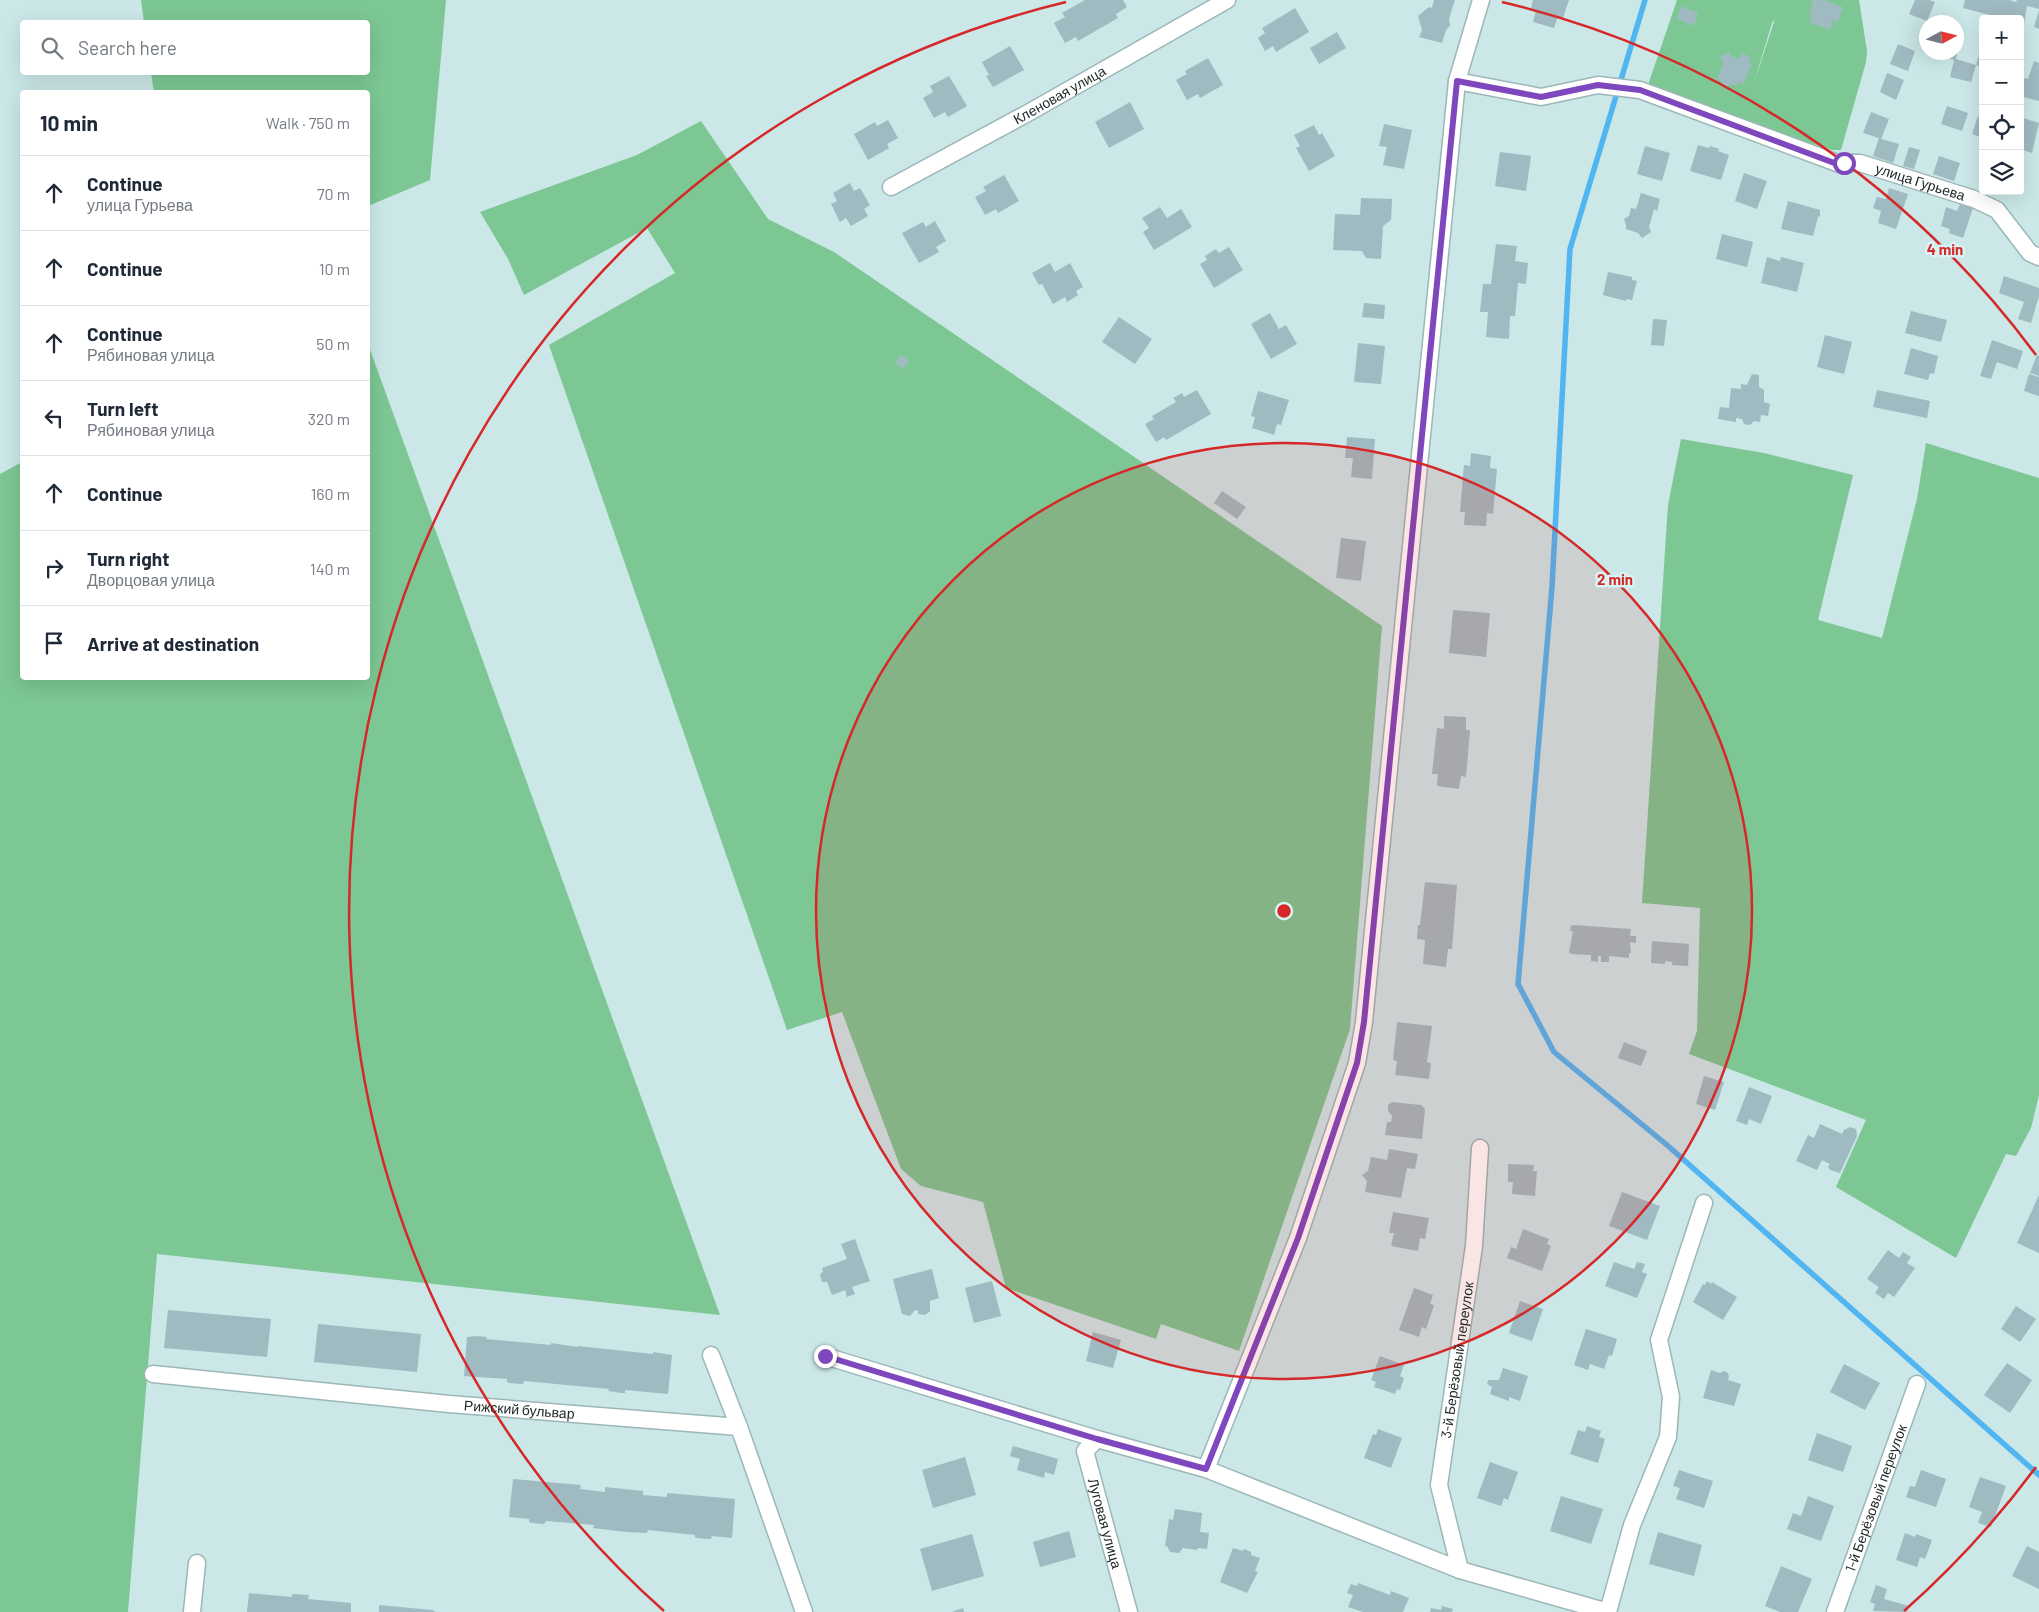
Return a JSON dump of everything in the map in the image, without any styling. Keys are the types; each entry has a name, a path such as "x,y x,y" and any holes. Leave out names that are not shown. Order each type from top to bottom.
{"street":[{"name":"Кленовая улица","path":"892,187 1028,113 1227,0"},
{"path":"1206,1469 1298,1238 1357,1063 1364,1022 1457,81 1481,0"},
{"name":"улица Гурьева","path":"1457,81 1541,97 1598,85 1640,90 1837,164 1860,163 1974,199 1997,210 2030,253 2039,257"},
{"name":"3-й Берёзовый переулок","path":"1460,1570 1439,1484 1474,1246 1480,1148"},
{"path":"825,1356 1097,1439 1206,1469 1460,1570 1608,1612 1632,1525 1668,1437 1671,1396 1659,1340 1704,1203"},
{"path":"711,1356 739,1427 804,1612"},
{"name":"Рижский бульвар","path":"154,1374 449,1404 739,1427"},
{"name":"1-й Берёзовый переулок","path":"1836,1612 1917,1384"},
{"name":"Луговая улица","path":"1097,1439 1085,1451 1129,1612"},
{"path":"192,1612 197,1562"}],"green space":[{"path":"141,0 446,0 430,180 370,205 370,90 154,90 151,75 370,75 370,20 144,20"},
{"path":"1677,0 1859,0 1867,51 1866,62 1841,150 1832,150 1762,128 1648,85","holes":["1775,19 1753,86 1772,23"]},
{"path":"701,121 768,219 834,252 1382,626 1350,1029 1239,1351 1161,1324 1156,1339 1006,1288 983,1202 921,1186 901,1169 842,1012 787,1030 549,345 675,273 647,228 524,295 508,259 480,212 637,155"},
{"path":"370,350 720,1315 157,1254 128,1612 0,1612 0,474 20,463 20,680 370,680"},
{"path":"1681,439 1764,453 1853,475 1818,620 1882,638 1917,499 1926,443 2039,478 2039,1095 2031,1128 2016,1156 2006,1154 1956,1258 1836,1187 1866,1120 1689,1054 1697,1031 1700,908 1642,903 1668,505"}],"building":[{"path":"1085,0 1123,0 1127,7 1116,14 1118,18 1078,41 1076,37 1065,43 1054,23 1065,17 1062,13"},
{"path":"1434,0 1455,0 1449,19 1450,26 1446,30 1442,43 1419,37 1422,30 1418,16 1429,7 1432,8"},
{"path":"1533,0 1569,0 1563,18 1558,16 1554,28 1533,22 1536,10 1531,8"},
{"path":"1813,0 1823,0 1843,7 1838,22 1833,20 1830,30 1809,22 1811,14 1809,13"},
{"path":"1915,0 1935,2 1930,15 1919,15 1919,18 1909,14"},
{"path":"1965,0 2009,0 2016,2 2017,0 2039,0 2039,9 2027,6 2024,24 2024,15 1990,15 1963,8"},
{"path":"1681,6 1698,13 1694,26 1677,19"},
{"path":"1295,8 1309,32 1276,52 1273,46 1265,51 1258,38 1265,33 1262,28"},
{"path":"2039,10 2039,29 2034,27"},
{"path":"1337,32 1346,48 1319,64 1310,48"},
{"path":"1898,44 1915,51 1908,71 1890,64"},
{"path":"1010,46 1024,70 993,87 986,76 989,75 982,62"},
{"path":"1729,52 1731,56 1740,59 1742,53 1751,57 1749,63 1752,64 1744,84 1739,82 1737,86 1731,84 1724,88 1720,80 1717,79 1723,63 1720,56"},
{"path":"1979,55 1979,60 1979,66 1976,65"},
{"path":"1208,58 1223,85 1200,98 1198,94 1187,100 1176,80 1187,74 1185,71"},
{"path":"1954,60 1976,65 1971,82 1950,77"},
{"path":"2034,61 2039,63 2039,101 2024,97 2024,78 2028,79"},
{"path":"1887,73 1904,80 1896,100 1880,92"},
{"path":"949,76 967,106 948,117 945,112 934,118 923,98 933,92 930,86"},
{"path":"1130,102 1144,129 1109,148 1095,122"},
{"path":"1947,106 1968,113 1962,131 1941,124"},
{"path":"1871,112 1889,119 1881,139 1899,144 1893,163 1873,156 1879,138 1863,133"},
{"path":"1979,116 1979,137 1972,134"},
{"path":"2024,118 2039,123 2032,153 2024,150"},
{"path":"888,120 898,138 887,144 889,148 868,160 854,134 875,122 877,126"},
{"path":"1384,124 1412,130 1404,169 1383,165 1387,147 1379,146"},
{"path":"1314,125 1319,135 1322,133 1335,156 1309,171 1296,148 1300,146 1294,135"},
{"path":"1698,145 1709,148 1710,146 1729,155 1721,180 1690,171"},
{"path":"1645,146 1670,153 1662,181 1637,174"},
{"path":"1909,147 1920,150 1914,169 1903,166"},
{"path":"1500,152 1531,156 1526,191 1495,186"},
{"path":"1939,156 1960,163 1954,181 1933,174"},
{"path":"1744,173 1767,181 1757,209 1735,201"},
{"path":"1004,175 1019,201 998,213 996,209 985,215 975,197 986,191 983,187"},
{"path":"850,183 854,191 860,188 870,205 864,209 868,216 851,226 846,218 840,222 831,204 837,201 833,193"},
{"path":"1889,188 1908,194 1896,229 1878,223 1881,211 1873,208 1877,197 1886,199"},
{"path":"1641,193 1660,199 1657,211 1654,209 1649,227 1651,232 1642,238 1638,233 1626,229 1624,219 1629,216 1631,208 1636,209"},
{"path":"1361,198 1392,199 1391,220 1383,226 1381,259 1366,258 1362,251 1333,250 1335,214 1360,215"},
{"path":"1788,201 1820,210 1820,216 1818,217 1813,236 1781,229"},
{"path":"1960,204 1973,208 1963,238 1949,233 1950,229 1941,226 1946,207 1957,211"},
{"path":"1160,207 1167,218 1181,209 1192,227 1154,250 1143,232 1149,228 1142,218"},
{"path":"935,221 946,241 936,247 939,252 919,263 902,233 923,222 926,227"},
{"path":"1722,234 1753,242 1747,267 1716,259"},
{"path":"1496,244 1517,246 1515,261 1528,263 1526,284 1518,283 1515,316 1510,316 1509,339 1486,337 1488,312 1480,312 1483,284 1491,284"},
{"path":"1229,247 1243,270 1214,288 1200,264 1207,260 1205,256 1216,249 1219,253"},
{"path":"1767,257 1780,261 1781,257 1804,263 1797,292 1761,283"},
{"path":"1050,263 1055,272 1070,263 1083,287 1076,291 1078,295 1067,302 1065,297 1053,304 1042,284 1039,285 1032,273"},
{"path":"1608,272 1632,277 1632,280 1637,281 1632,300 1626,299 1626,301 1603,295"},
{"path":"2004,276 2039,288 2039,296 2031,323 2018,319 2024,302 1999,293"},
{"path":"1364,303 1385,305 1384,319 1362,317"},
{"path":"1911,311 1947,320 1941,342 1905,333"},
{"path":"1270,313 1279,329 1286,325 1297,344 1271,359 1251,324"},
{"path":"1119,317 1152,339 1135,364 1102,342"},
{"path":"1653,319 1667,320 1664,346 1651,345"},
{"path":"1825,335 1852,342 1844,374 1817,367"},
{"path":"1992,340 2023,351 2017,369 1997,362 1991,379 1980,376"},
{"path":"1358,343 1385,346 1381,384 1354,382"},
{"path":"1911,348 1938,356 1934,374 1930,373 1928,380 1904,374"},
{"path":"901,355 909,361 903,369 895,363"},
{"path":"2037,355 2039,356 2039,376 2030,373"},
{"path":"1752,374 1759,375 1759,387 1764,390 1764,402 1770,404 1768,416 1761,415 1760,422 1754,421 1750,425 1744,424 1742,419 1736,418 1736,422 1718,419 1720,407 1729,408 1731,388 1741,389 1741,384 1747,385"},
{"path":"2029,374 2039,377 2039,396 2024,391"},
{"path":"1197,390 1211,414 1166,440 1164,437 1156,442 1145,424 1154,419 1152,416 1176,402 1173,398 1182,393 1184,397"},
{"path":"1877,390 1930,401 1927,418 1873,407"},
{"path":"1258,391 1289,400 1281,425 1277,424 1274,435 1252,428 1255,417 1251,416"},
{"path":"1347,437 1375,439 1372,479 1351,477 1353,458 1345,458"},
{"path":"1471,453 1491,456 1490,468 1497,469 1493,514 1487,513 1486,526 1464,525 1465,512 1460,512 1464,465 1470,466"},
{"path":"1222,491 1246,507 1237,519 1214,503"},
{"path":"1341,538 1366,541 1361,581 1336,578"},
{"path":"1453,610 1490,613 1486,657 1449,653"},
{"path":"1444,716 1466,717 1466,730 1470,730 1466,777 1461,776 1459,789 1437,786 1438,774 1432,774 1437,728 1444,729"},
{"path":"1425,882 1457,885 1452,949 1448,949 1446,967 1423,964 1425,940 1417,939"},
{"path":"1573,925 1631,929 1630,936 1636,936 1636,943 1630,942 1631,953 1629,953 1629,958 1609,956 1609,962 1601,962 1601,956 1598,956 1598,962 1591,961 1591,955 1571,954 1569,952 1573,931 1570,931"},
{"path":"1652,941 1689,944 1688,966 1672,965 1672,962 1665,961 1665,964 1651,963"},
{"path":"1397,1022 1432,1026 1427,1062 1431,1063 1429,1079 1395,1075 1397,1061 1393,1060"},
{"path":"1624,1042 1647,1051 1641,1066 1618,1058"},
{"path":"1704,1076 1724,1082 1715,1110 1696,1104"},
{"path":"1749,1087 1772,1096 1761,1124 1749,1119 1747,1125 1736,1121"},
{"path":"1392,1102 1421,1105 1425,1109 1422,1139 1385,1135 1387,1122 1391,1122 1392,1116 1388,1111 1388,1105"},
{"path":"1820,1124 1842,1134 1844,1130 1850,1127 1856,1129 1857,1136 1840,1173 1830,1170 1828,1167 1830,1164 1822,1160 1817,1170 1796,1161 1808,1135 1814,1138"},
{"path":"1389,1149 1418,1154 1415,1169 1407,1168 1401,1198 1365,1192 1367,1181 1362,1175 1368,1171 1371,1157 1387,1160"},
{"path":"1508,1164 1534,1165 1533,1171 1537,1171 1535,1196 1512,1194 1513,1182 1508,1182"},
{"path":"1622,1192 1660,1206 1647,1240 1609,1226"},
{"path":"2039,1195 2039,1253 2017,1243"},
{"path":"1393,1212 1429,1218 1425,1239 1420,1238 1418,1251 1391,1246 1394,1233 1389,1233"},
{"path":"1523,1229 1549,1239 1547,1244 1551,1246 1542,1271 1507,1258 1511,1247 1516,1249"},
{"path":"855,1239 870,1281 852,1287 855,1294 847,1297 845,1290 832,1295 827,1282 822,1282 820,1275 823,1271 822,1268 847,1259 841,1244"},
{"path":"1888,1250 1899,1258 1903,1252 1911,1257 1907,1263 1915,1268 1894,1297 1888,1293 1884,1299 1875,1293 1879,1287 1867,1279"},
{"path":"1614,1262 1634,1269 1637,1262 1645,1264 1642,1272 1647,1274 1637,1298 1605,1286"},
{"path":"932,1269 939,1298 930,1301 930,1311 925,1315 918,1314 918,1310 914,1311 910,1316 902,1314 893,1279"},
{"path":"992,1281 1001,1316 974,1323 965,1288"},
{"path":"1707,1281 1737,1297 1723,1320 1693,1302 1703,1284 1705,1285"},
{"path":"1414,1288 1433,1295 1430,1304 1434,1305 1426,1329 1422,1327 1419,1337 1399,1330"},
{"path":"1520,1301 1543,1309 1532,1341 1509,1333"},
{"path":"2016,1306 2036,1319 2020,1342 2001,1329"},
{"path":"168,1310 271,1319 267,1357 164,1348"},
{"path":"318,1324 421,1334 417,1372 314,1362"},
{"path":"1586,1329 1617,1339 1612,1356 1609,1355 1604,1369 1590,1364 1588,1370 1574,1365"},
{"path":"1093,1332 1121,1340 1113,1368 1086,1361"},
{"path":"467,1337 487,1337 486,1339 551,1345 551,1343 672,1355 668,1394 625,1390 625,1393 622,1393 608,1391 609,1389 524,1381 523,1384 509,1383 507,1379 464,1376"},
{"path":"1380,1356 1404,1365 1400,1376 1404,1378 1400,1390 1397,1389 1395,1394 1374,1387 1376,1382 1371,1380"},
{"path":"2007,1363 2032,1380 2010,1413 1984,1395"},
{"path":"1844,1364 1880,1383 1865,1410 1830,1392"},
{"path":"1503,1368 1528,1376 1520,1401 1509,1397 1509,1401 1490,1394 1492,1387 1487,1384 1488,1380 1499,1380"},
{"path":"1711,1370 1720,1373 1727,1372 1728,1380 1741,1384 1734,1406 1703,1398"},
{"path":"1587,1426 1601,1431 1599,1437 1605,1439 1598,1463 1570,1454 1578,1430 1585,1432"},
{"path":"1378,1429 1402,1438 1391,1468 1364,1458 1373,1434 1376,1435"},
{"path":"1817,1433 1852,1446 1843,1472 1808,1460"},
{"path":"1013,1446 1058,1459 1054,1475 1045,1472 1044,1478 1017,1470 1020,1459 1010,1456"},
{"path":"965,1457 976,1495 933,1508 922,1470"},
{"path":"1490,1462 1518,1472 1508,1500 1504,1498 1501,1506 1477,1498"},
{"path":"1679,1470 1713,1481 1704,1508 1676,1499 1680,1488 1673,1486"},
{"path":"1921,1470 1946,1479 1936,1507 1906,1497 1910,1486 1915,1487"},
{"path":"1980,1477 2006,1486 1991,1527 1978,1523 1982,1512 1969,1507"},
{"path":"513,1479 581,1485 580,1489 605,1492 605,1487 643,1491 643,1495 667,1497 667,1493 735,1499 732,1538 712,1536 711,1539 697,1538 695,1535 648,1530 647,1533 626,1532 593,1528 594,1525 546,1521 543,1524 532,1523 529,1522 529,1519 509,1517"},
{"path":"1561,1496 1603,1509 1591,1544 1550,1531"},
{"path":"1808,1496 1834,1506 1821,1541 1787,1529 1793,1513 1801,1516"},
{"path":"1175,1509 1202,1513 1200,1532 1209,1533 1207,1549 1183,1548 1179,1553 1170,1552 1167,1546 1165,1546 1169,1519 1173,1520"},
{"path":"1069,1531 1076,1557 1040,1567 1033,1542"},
{"path":"1658,1532 1702,1545 1694,1576 1649,1564"},
{"path":"1905,1533 1915,1537 1916,1534 1932,1540 1925,1559 1920,1557 1917,1567 1896,1560"},
{"path":"972,1534 984,1576 932,1591 920,1549"},
{"path":"2027,1546 2039,1552 2039,1589 2012,1576"},
{"path":"1233,1548 1243,1551 1244,1549 1251,1552 1251,1555 1260,1558 1255,1571 1258,1572 1247,1593 1220,1582"},
{"path":"1781,1566 1812,1579 1798,1612 1780,1612 1765,1606"},
{"path":"1358,1583 1390,1595 1391,1591 1409,1598 1403,1612 1363,1612 1348,1607 1353,1595 1347,1593 1351,1584 1357,1586"},
{"path":"1876,1585 1887,1589 1884,1599 1909,1606 1907,1612 1873,1611 1875,1604 1870,1602"},
{"path":"249,1593 292,1597 292,1594 309,1595 308,1599 351,1603 351,1612 247,1612"},
{"path":"379,1605 432,1610 436,1612 379,1612"},
{"path":"1442,1606 1453,1609 1452,1612 1430,1612 1431,1608 1441,1610"},
{"path":"963,1608 964,1612 952,1612"}],"waterway":[{"path":"1645,0 1570,249 1552,587 1518,984 1554,1052 1667,1145 2039,1475"}],"route":[{"path":"825,1356 1097,1439 1206,1469 1298,1238 1357,1063 1364,1022 1457,81 1541,97 1598,85 1640,90 1837,164 1844,163"}]}
